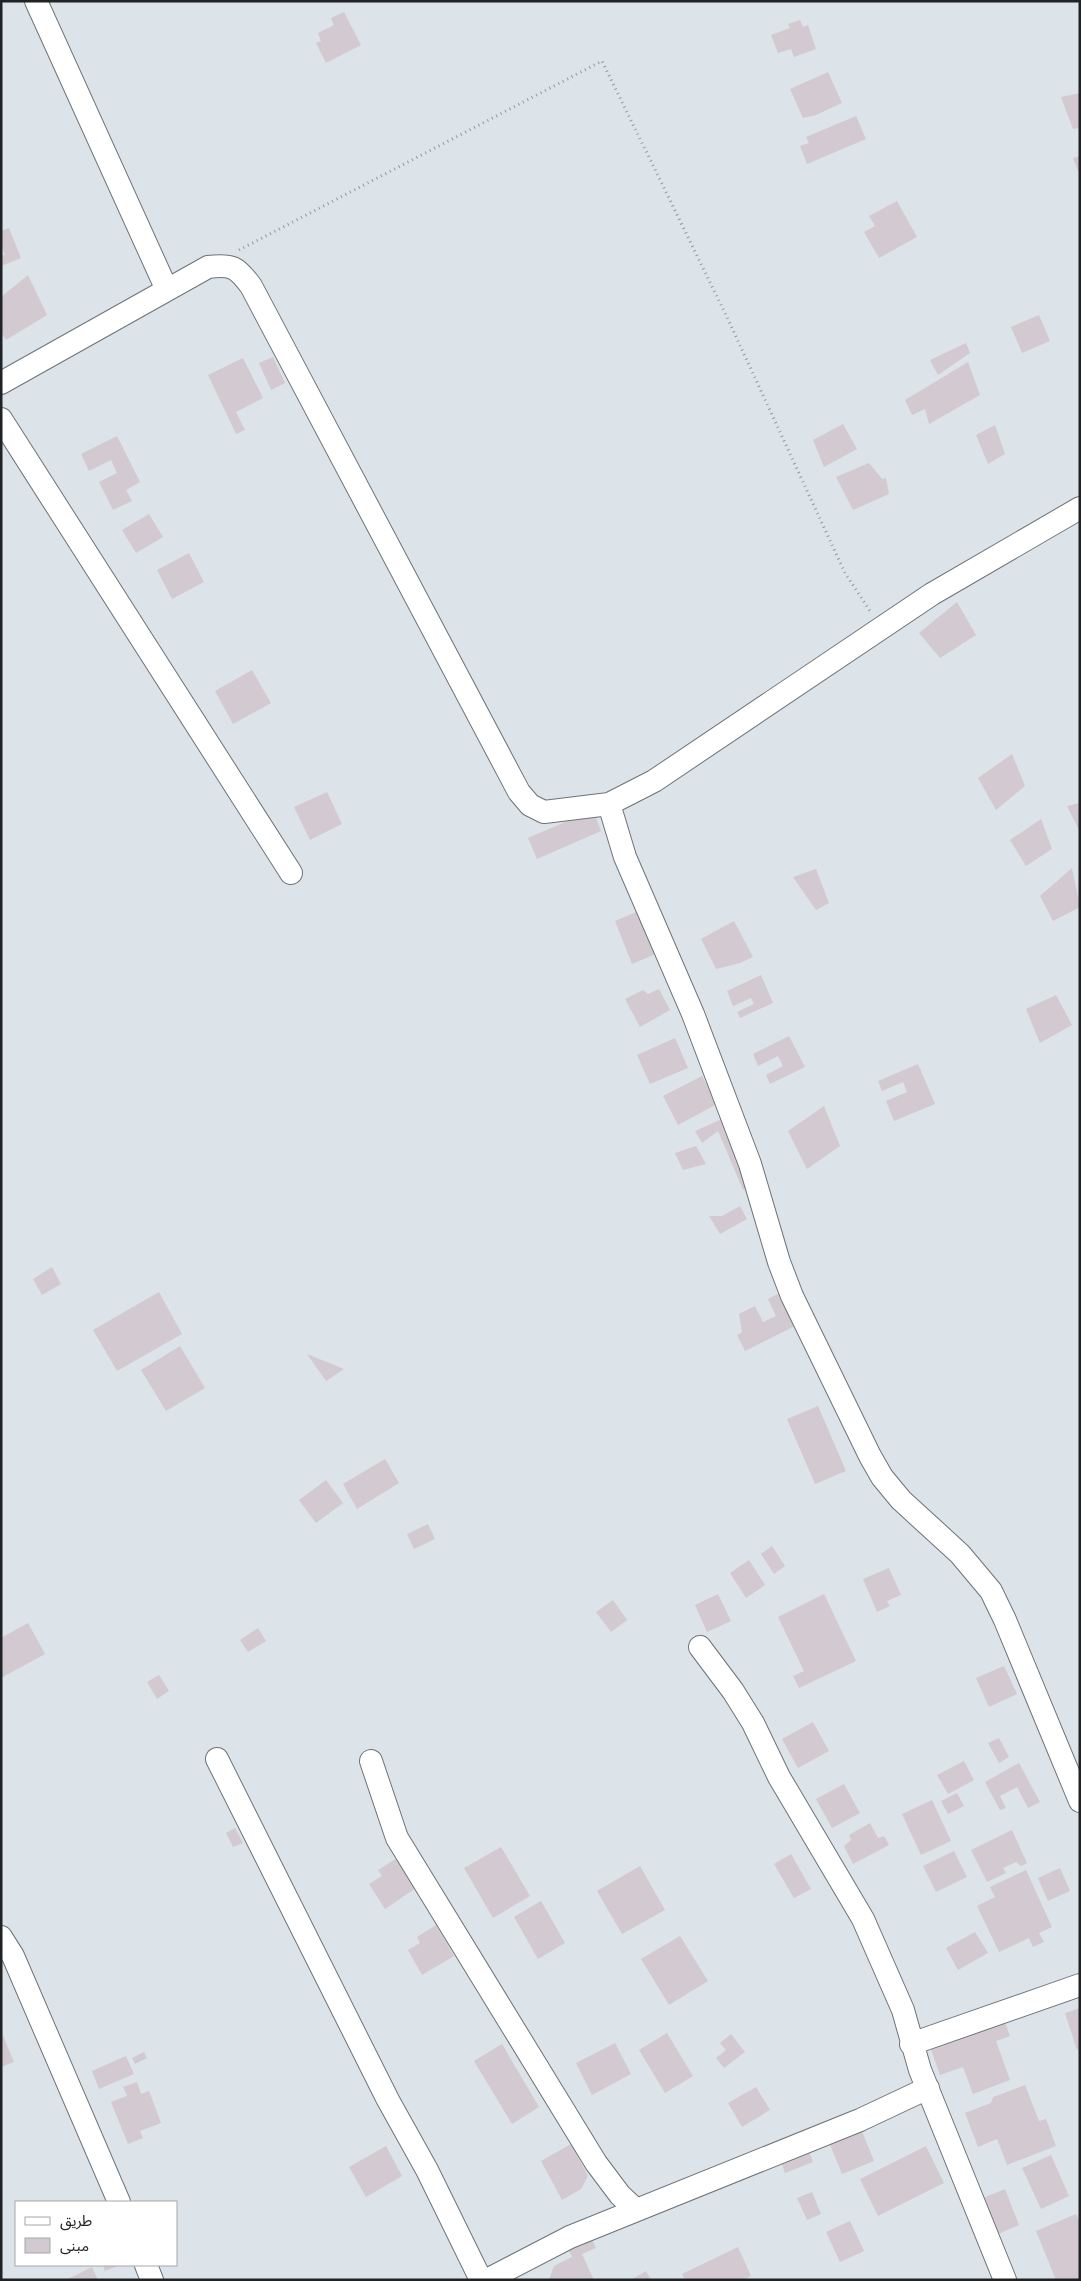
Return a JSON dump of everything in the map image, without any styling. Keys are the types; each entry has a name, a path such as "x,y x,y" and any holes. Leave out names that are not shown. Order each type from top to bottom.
{"street":[{"path":"36,1 167,290"},
{"path":"1,384 208,267 226,264 241,272 251,286 520,792 530,805 544,812 609,804 654,781 940,589 1080,508"},
{"path":"1,419 291,873"},
{"path":"609,804 625,857 693,1014 750,1164 779,1262 792,1296 882,1477 901,1500 960,1554 991,1591 1005,1620 1080,1801"},
{"path":"700,1647 734,1691 783,1785 863,1919 903,2010 911,2044 1005,2280"},
{"path":"217,1759 388,2100 427,2170 481,2280"},
{"path":"371,1761 396,1838 596,2163 620,2194 635,2209"},
{"path":"1,1937 17,1965 119,2201"},
{"path":"911,2044 1080,1984"},
{"path":"488,2280 570,2237 635,2209 860,2120 928,2088"},
{"path":"146,2266 152,2280"}],"path":[{"path":"208,267 602,61 726,315 845,574 882,627"}],"building":[{"path":"344,12 361,45 326,63 316,43 321,41 318,33 334,25 331,18"},
{"path":"800,20 803,27 808,25 816,49 794,57 791,49 778,53 771,35 790,28 788,24"},
{"path":"828,72 842,103 816,115 803,118 790,89"},
{"path":"1080,93 1080,128 1073,129 1061,97"},
{"path":"856,116 866,139 807,164 800,146 809,143 806,137"},
{"path":"1080,156 1080,176 1073,158"},
{"path":"897,201 917,237 879,258 864,232 875,226 869,216"},
{"path":"9,228 21,258 1,266 1,256 5,255 1,245 1,231"},
{"path":"28,275 47,315 6,340 1,332 1,297"},
{"path":"1039,315 1050,341 1022,353 1011,327"},
{"path":"966,343 970,353 938,375 930,360"},
{"path":"273,357 285,383 271,390 259,363"},
{"path":"243,358 263,398 236,412 245,430 236,434 208,375"},
{"path":"968,362 980,395 929,424 925,409 912,415 905,400"},
{"path":"843,424 857,449 824,467 813,440"},
{"path":"995,425 1005,454 988,464 976,435"},
{"path":"117,436 140,482 126,490 132,501 113,510 99,482 117,473 111,460 89,471 81,454"},
{"path":"869,463 882,479 886,478 889,494 853,510 836,477"},
{"path":"149,514 163,537 136,553 122,530"},
{"path":"189,553 204,582 172,599 157,570"},
{"path":"957,602 976,635 940,658 919,633"},
{"path":"252,670 271,703 233,724 215,691"},
{"path":"1012,754 1025,786 996,810 978,778"},
{"path":"327,792 342,824 310,840 294,807"},
{"path":"1080,803 1080,832 1067,806"},
{"path":"593,810 601,831 537,859 528,838"},
{"path":"1041,819 1052,849 1026,866 1010,840"},
{"path":"1072,868 1080,907 1053,921 1040,896"},
{"path":"816,869 829,903 816,910 793,877"},
{"path":"641,910 658,953 632,964 615,921"},
{"path":"734,921 753,957 740,963 716,969 701,939"},
{"path":"761,975 773,1003 740,1018 737,1012 754,1004 751,998 733,1006 727,991"},
{"path":"659,989 670,1010 640,1027 625,999 643,990 648,994"},
{"path":"1056,995 1072,1025 1040,1043 1026,1009"},
{"path":"789,1036 805,1067 770,1084 766,1075 783,1066 778,1056 758,1066 753,1054"},
{"path":"675,1038 688,1068 650,1084 637,1055"},
{"path":"918,1064 935,1104 894,1121 886,1101 907,1092 903,1082 882,1091 878,1081"},
{"path":"702,1076 717,1104 678,1125 663,1096"},
{"path":"824,1106 840,1146 807,1169 788,1131"},
{"path":"722,1119 748,1186 743,1190 718,1131 702,1143 695,1131"},
{"path":"696,1146 706,1164 683,1170 675,1153"},
{"path":"740,1206 747,1219 720,1234 709,1216 722,1216"},
{"path":"52,1267 61,1284 42,1295 33,1279"},
{"path":"783,1291 799,1324 745,1351 737,1335 742,1332 739,1314 755,1306 763,1322 776,1316 768,1299"},
{"path":"159,1292 182,1334 117,1371 93,1330"},
{"path":"180,1346 205,1388 166,1411 141,1370"},
{"path":"307,1354 344,1369 326,1381"},
{"path":"818,1406 846,1471 815,1484 787,1419"},
{"path":"385,1459 399,1483 357,1509 343,1484"},
{"path":"326,1480 343,1503 316,1523 299,1500"},
{"path":"428,1524 435,1539 414,1549 407,1534"},
{"path":"772,1546 785,1566 774,1574 761,1554"},
{"path":"749,1560 765,1585 746,1598 730,1573"},
{"path":"889,1568 901,1595 887,1601 890,1606 877,1612 863,1579"},
{"path":"718,1594 731,1621 707,1632 695,1605"},
{"path":"824,1594 856,1661 799,1688 793,1676 804,1671 778,1617"},
{"path":"613,1600 627,1620 611,1632 596,1612"},
{"path":"28,1623 45,1654 1,1678 1,1638"},
{"path":"258,1628 266,1641 248,1652 240,1640"},
{"path":"1004,1666 1017,1694 989,1707 976,1678"},
{"path":"159,1675 169,1691 157,1699 147,1682"},
{"path":"813,1722 829,1751 798,1768 782,1739"},
{"path":"999,1738 1009,1757 999,1763 988,1743"},
{"path":"964,1761 974,1780 948,1794 937,1775"},
{"path":"1019,1763 1040,1802 1028,1808 1017,1787 1000,1796 1006,1808 1000,1810 985,1782"},
{"path":"844,1784 860,1813 832,1828 816,1799"},
{"path":"957,1793 964,1806 948,1814 941,1801"},
{"path":"932,1800 951,1841 921,1855 902,1814"},
{"path":"870,1823 878,1838 884,1836 889,1845 853,1864 844,1846 851,1840 849,1835"},
{"path":"235,1828 243,1843 233,1847 226,1833"},
{"path":"1012,1830 1027,1863 1021,1866 1016,1862 1003,1868 1006,1873 987,1882 971,1850"},
{"path":"501,1847 530,1896 493,1918 464,1868"},
{"path":"954,1851 967,1877 936,1892 923,1866"},
{"path":"791,1854 811,1889 794,1898 774,1864"},
{"path":"397,1858 416,1888 385,1909 369,1884 382,1876 378,1870"},
{"path":"640,1866 665,1910 622,1934 597,1891"},
{"path":"1060,1868 1070,1891 1048,1901 1038,1878"},
{"path":"1026,1870 1052,1927 1039,1933 1044,1942 1033,1947 1029,1938 999,1952 977,1906 995,1897 990,1887"},
{"path":"541,1901 565,1943 538,1959 514,1917"},
{"path":"436,1925 454,1956 422,1975 408,1950 420,1943 417,1937"},
{"path":"975,1932 988,1953 958,1970 946,1948"},
{"path":"680,1936 708,1981 669,2005 641,1959"},
{"path":"1080,2008 1080,2049 1077,2050 1065,2013"},
{"path":"1004,2020 1010,2036 996,2041 1010,2080 973,2094 963,2067 940,2075 930,2047"},
{"path":"1,2031 14,2062 1,2067"},
{"path":"667,2033 693,2076 665,2093 639,2050"},
{"path":"731,2034 745,2052 724,2068 716,2058 726,2050 720,2043"},
{"path":"615,2043 631,2074 592,2095 576,2063"},
{"path":"502,2044 539,2107 512,2124 474,2061"},
{"path":"144,2052 147,2058 135,2064 132,2058"},
{"path":"126,2056 134,2074 99,2089 92,2071"},
{"path":"137,2082 141,2094 149,2091 161,2123 140,2131 143,2138 128,2144 111,2102 127,2096 123,2087"},
{"path":"1025,2085 1039,2121 1046,2119 1056,2146 1007,2165 997,2139 978,2147 965,2113 991,2103 993,2097"},
{"path":"756,2087 770,2110 742,2127 728,2103"},
{"path":"861,2129 874,2161 842,2174 829,2142"},
{"path":"571,2144 588,2176 581,2189 562,2200 541,2161"},
{"path":"386,2146 402,2176 366,2197 349,2167"},
{"path":"807,2146 813,2162 785,2173 779,2156"},
{"path":"926,2146 944,2183 878,2216 860,2179"},
{"path":"1051,2155 1069,2196 1041,2209 1022,2168"},
{"path":"1005,2189 1019,2225 996,2235 981,2199"},
{"path":"812,2192 821,2214 807,2220 797,2198"},
{"path":"1076,2214 1080,2222 1080,2280 1056,2280 1036,2231"},
{"path":"850,2221 864,2251 840,2262 826,2232"},
{"path":"589,2233 596,2248 582,2254 594,2280 549,2280 554,2266 572,2257 566,2244"},
{"path":"738,2247 751,2276 742,2280 685,2280 682,2274"},
{"path":"103,2266 118,2266 105,2271"},
{"path":"92,2267 98,2280 66,2280"},
{"path":"646,2271 651,2280 631,2280"}]}
